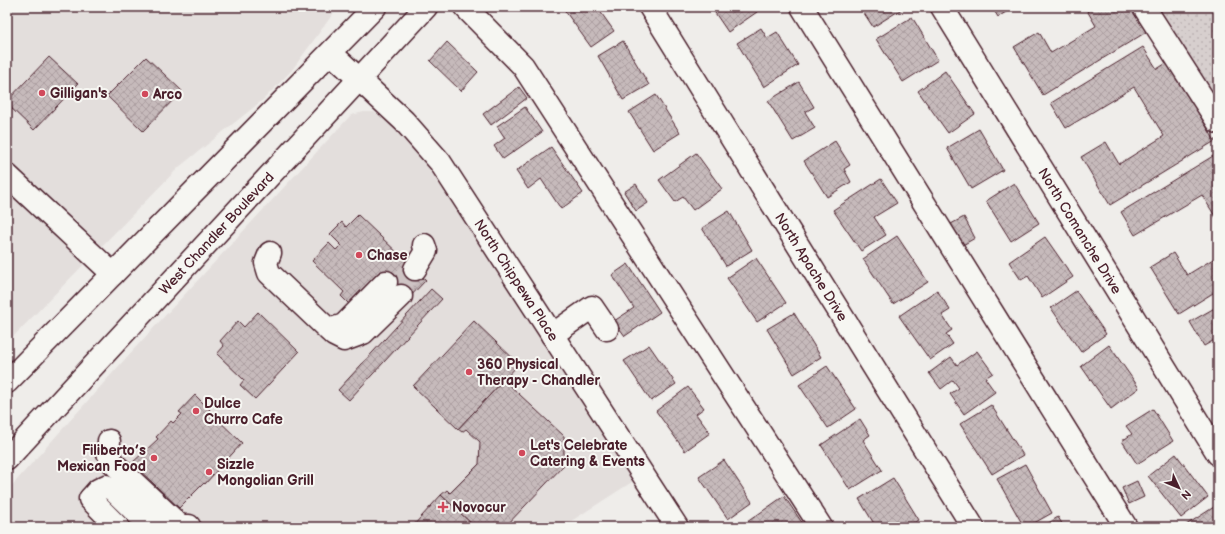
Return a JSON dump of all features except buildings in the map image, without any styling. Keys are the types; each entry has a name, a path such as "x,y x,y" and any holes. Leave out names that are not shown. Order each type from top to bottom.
{"street":[{"path":"7,382 375,7"},
{"name":"West Chandler Boulevard","path":"7,459 426,7"},
{"path":"465,7 523,66 820,527"},
{"name":"North Apache Drive","path":"650,7 973,527"},
{"path":"802,7 1126,527"},
{"name":"North Comanche Drive","path":"942,7 1218,454"},
{"path":"1144,7 1218,122"},
{"name":"North Chippewa Place","path":"331,53 404,121 440,162 677,527"},
{"path":"7,175 113,274"},
{"path":"270,253 266,263 269,273 334,333 394,289"},
{"path":"552,336 592,307 607,330"},
{"path":"109,442 108,453 112,462 178,524 189,526"},
{"path":"117,525 90,498 106,486 112,489 151,527"}],"shaded area":[{"path":"7,7 338,7 292,70 264,99 179,167 7,343"},
{"path":"1149,7 1218,7 1218,115"},
{"path":"364,112 374,112 381,117 417,150 635,480 562,527 7,527 7,491 135,348 351,115"}],"tunnel":[{"path":"394,289 415,269"},
{"path":"126,520 133,527"}],"place":[{"name":"Gilligan's","path":"42,93"},
{"name":"Arco","path":"145,94"},
{"name":"Chase","path":"359,255"},
{"name":"360 Physical Therapy - Chandler","path":"469,372"},
{"name":"Dulce Churro Cafe","path":"196,411"},
{"name":"Let's Celebrate Catering & Events","path":"522,453"},
{"name":"Filiberto’s Mexican Food","path":"154,458"},
{"name":"Sizzle Mongolian Grill","path":"209,472"},
{"name":"Novocur","path":"443,507"}]}
